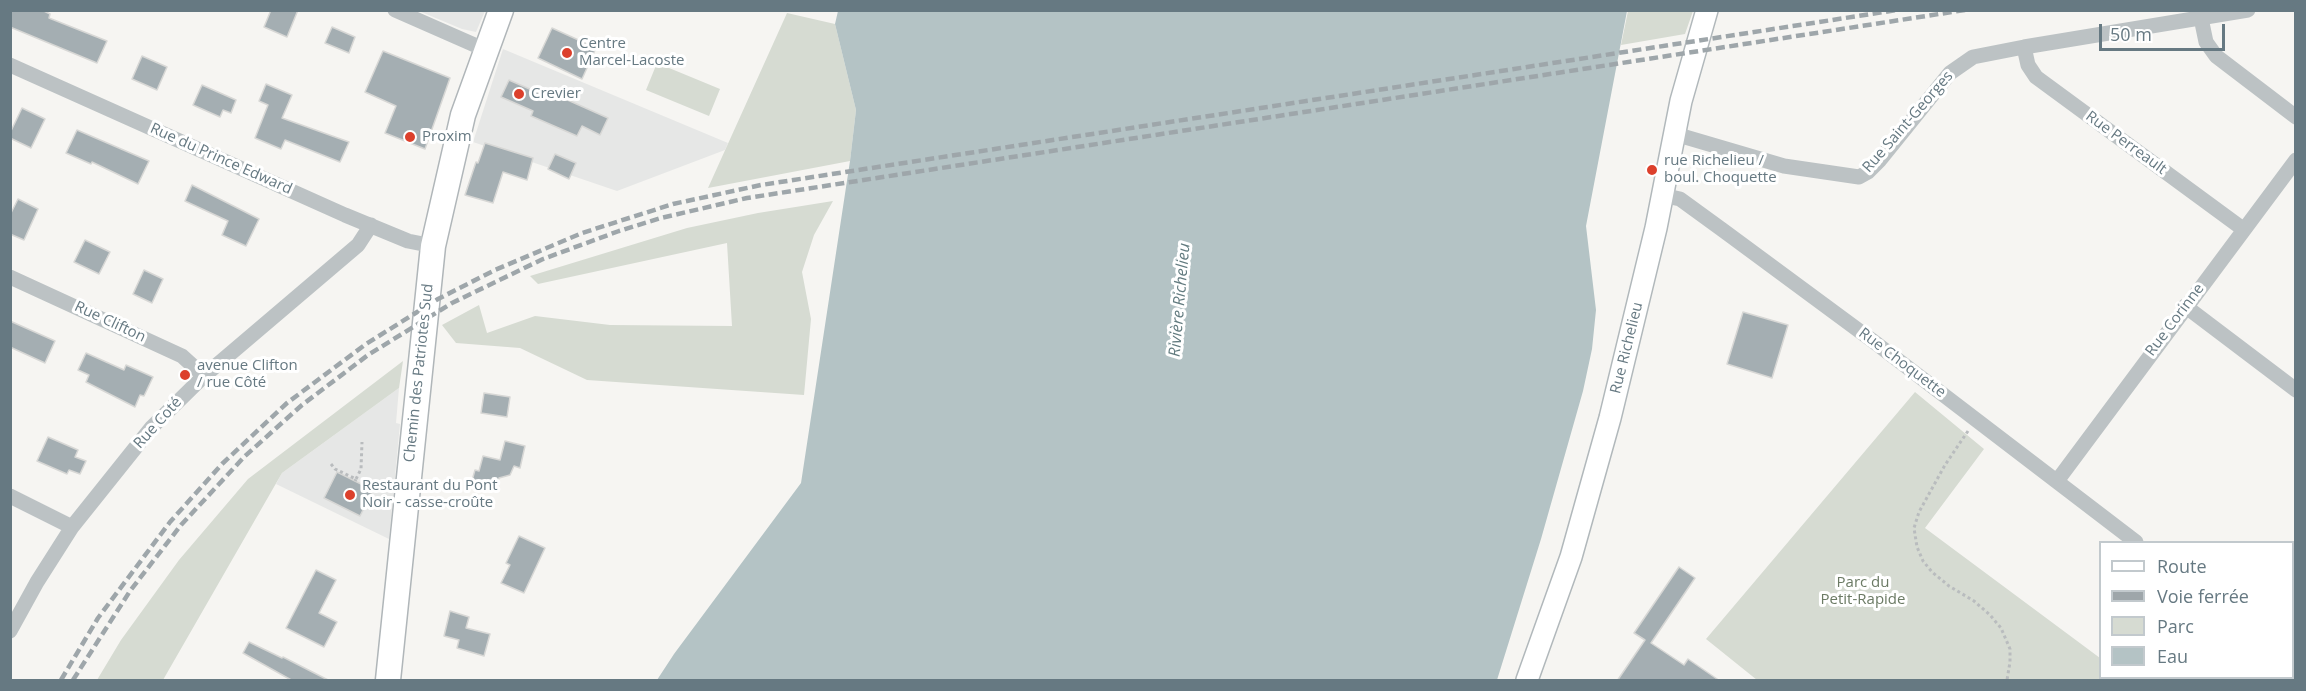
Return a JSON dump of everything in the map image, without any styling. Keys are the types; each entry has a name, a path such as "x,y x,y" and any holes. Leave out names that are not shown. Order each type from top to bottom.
{"main road":[{"name":"Chemin des Patriotes Sud","path":"388,681 433,246 463,115 501,10"},
{"name":"Rue Richelieu","path":"1527,681 1571,557 1588,499 1631,333 1690,64 1707,10"}],"street":[{"path":"395,10 486,50"},
{"name":"Rue Saint-Georges","path":"1675,134 1784,166 1859,177 1879,161 1936,88 1957,66 1982,55 2248,10"},
{"path":"2201,18 2206,42 2216,56 2295,117"},
{"name":"Rue Perreault","path":"2024,47 2028,65 2036,77 2243,229"},
{"name":"Rue du Prince Edward","path":"10,65 408,241 433,246"},
{"name":"Rue Corinne","path":"2057,481 2295,160"},
{"name":"Rue Choquette","path":"1662,195 1680,199 1874,341 2133,541"},
{"name":"Rue Coté","path":"10,631 37,582 72,527 152,427 204,375 358,245 371,225"},
{"name":"Rue Clifton","path":"10,277 182,356 204,375"},
{"path":"2185,306 2295,390"},
{"path":"10,496 72,527"}],"path":[{"path":"1977,421 1960,440 1945,465 1924,502 1914,528 1917,547 1923,561 1932,572 1949,586 1974,601 2001,628 2010,649 2010,669 2007,681"},
{"path":"331,464 335,469 356,480 361,469 362,442"}],"shaded area":[{"path":"485,10 476,32 462,29 419,11"},
{"path":"503,49 728,143 725,150 617,191 473,142"},
{"path":"399,388 396,423 400,424 389,539 276,484 282,473"}],"green space":[{"path":"1628,10 1693,11 1685,34 1621,45"},
{"path":"787,13 835,24 856,110 850,161 708,188"},
{"path":"657,63 720,89 709,116 646,90"},
{"path":"833,201 814,235 802,272 811,319 804,395 587,380 520,348 456,343 442,325 479,305 487,333 535,316 610,325 732,326 727,243 538,284 530,276 687,228 758,213"},
{"path":"403,361 399,388 282,473 163,680 97,680 121,640 179,560 248,479"},
{"name":"Parc du Petit-Rapide","path":"1915,392 1984,449 1925,528 2099,657 2099,679 2130,680 1757,680 1706,639"}],"water":[{"name":"Rivière Richelieu","path":"838,11 1627,11 1586,226 1596,310 1592,349 1583,391 1541,539 1497,680 657,680 801,483 856,110 835,24"}],"building":[{"path":"10,10 42,10 50,14 49,18 107,41 97,63 10,27"},
{"path":"271,10 298,10 287,37 264,27"},
{"path":"332,27 355,37 349,53 325,43"},
{"name":"Centre Marcel-Lacoste","path":"552,28 596,48 582,79 538,58"},
{"path":"383,51 450,78 425,149 385,133 396,106 365,92"},
{"path":"142,56 167,67 157,90 132,79"},
{"path":"509,80 541,94 543,89 608,118 600,135 582,126 577,136 531,116 533,111 501,97"},
{"path":"266,84 292,95 282,118 349,142 340,162 285,140 281,149 255,138 268,105 259,101"},
{"path":"202,85 236,100 231,113 223,110 220,117 193,105"},
{"path":"22,108 45,119 31,148 10,138 10,133"},
{"path":"77,130 149,161 138,184 92,162 91,164 66,153"},
{"path":"485,143 533,158 527,180 503,172 493,203 465,195"},
{"path":"555,154 576,163 569,179 548,169"},
{"path":"192,185 259,219 246,246 222,235 228,221 185,201"},
{"path":"18,199 38,209 24,240 10,234 10,215"},
{"path":"85,240 110,252 99,274 74,262"},
{"path":"144,270 163,279 152,303 133,294"},
{"path":"1743,312 1788,325 1772,378 1727,364"},
{"path":"10,321 55,341 45,363 10,347"},
{"path":"86,353 124,370 126,365 153,377 144,396 140,395 135,407 86,382 89,375 78,370"},
{"path":"484,393 510,397 507,417 481,413"},
{"path":"48,437 78,450 75,457 86,461 80,474 69,470 67,474 37,461"},
{"path":"505,441 525,446 520,468 514,466 510,475 499,478 496,491 471,484 475,470 479,471 483,456 500,460"},
{"path":"337,472 373,490 360,516 324,498"},
{"path":"519,536 545,548 524,593 501,583 510,565 506,563"},
{"path":"1679,567 1695,578 1651,643 1684,665 1688,659 1720,681 1617,681 1645,640 1634,633"},
{"path":"316,570 336,580 319,613 337,622 324,647 286,628"},
{"path":"450,611 469,617 466,628 490,634 484,656 457,648 459,640 444,636"},
{"path":"249,642 330,681 293,681 243,653"}],"railway":[{"path":"61,680 98,618 170,522 222,464 287,403 366,344 438,299 495,270 582,233 673,204 761,185 1897,10"},
{"path":"73,680 130,591 181,525 245,456 302,405 368,355 452,303 543,259 619,231 661,218 747,198 1965,10"}],"place":[{"name":"Centre Marcel-Lacoste","path":"567,53"},
{"name":"Crevier","path":"519,94"},
{"name":"Proxim","path":"410,137"},
{"name":"rue Richelieu / boul. Choquette","path":"1652,170"},
{"name":"avenue Clifton / rue Côté","path":"185,375"},
{"name":"Restaurant du Pont Noir - casse-croûte","path":"350,495"}]}
